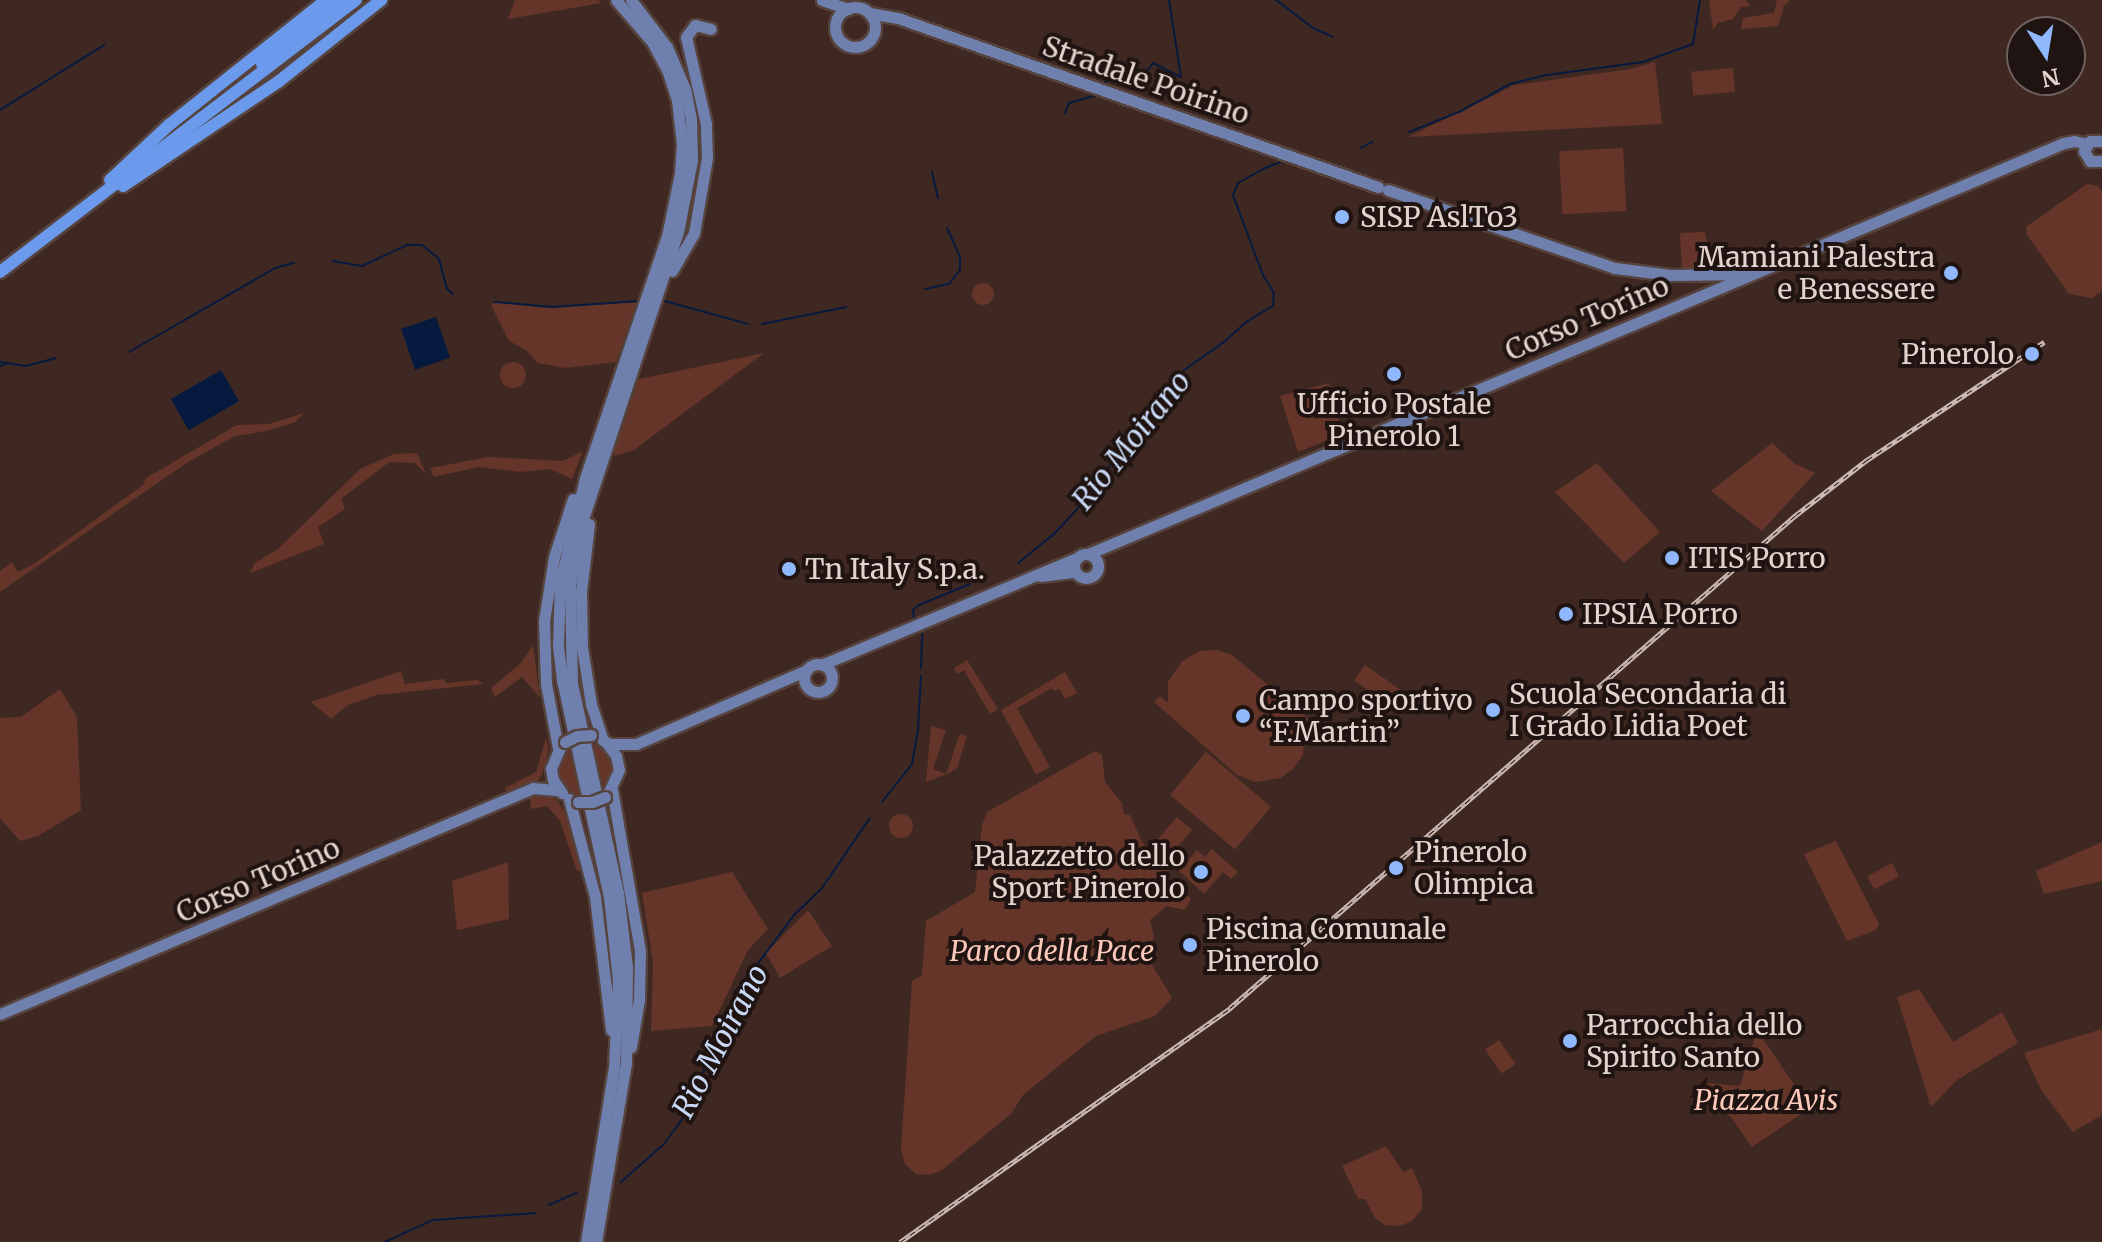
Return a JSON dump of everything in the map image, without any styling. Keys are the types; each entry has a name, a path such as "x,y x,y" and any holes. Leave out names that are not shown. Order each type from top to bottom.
{"highway":[{"path":"103,190 169,125 326,0"},
{"path":"0,272 340,0"},
{"path":"0,264 356,0"},
{"path":"103,190 135,180 278,82 381,0"}],"main road":[{"path":"533,788 551,769 561,745 544,661 545,604 561,528 589,482 626,390 641,347 676,199 682,131 677,100 661,57 643,29 616,0"},
{"path":"596,1242 620,1065 627,967 624,930 570,662 570,586 589,482 686,199 692,160 691,119 685,89 667,47 631,0"},
{"path":"820,0 869,13 875,31"},
{"path":"820,0 836,21 838,38 852,47 866,44 882,22 898,18"},
{"path":"836,21 848,9"},
{"name":"Stradale Poirino","path":"869,13 898,18 1615,268 1671,275 1752,275"},
{"path":"653,298 665,289 694,233 699,212 707,158 706,124 686,37 695,25 711,29"},
{"name":"Corso Torino","path":"1093,558 1107,546 2064,143 2102,141"},
{"path":"2087,144 2087,158 2093,162 2102,161"},
{"path":"589,482 581,629 587,685 619,770"},
{"path":"561,745 591,735 606,742 636,744 807,670 826,669 852,653 1036,576 1053,566 1075,566 1093,558"},
{"path":"1075,566 1084,577 1091,576 1093,558"},
{"path":"785,681 822,691 829,686 826,669"},
{"path":"806,685 807,670"},
{"path":"533,788 558,790 573,801 592,802 608,793 636,744"},
{"path":"551,769 558,790"},
{"name":"Corso Torino","path":"0,1014 533,788"},
{"path":"586,1242 620,1065 638,1013 640,951 608,793"},
{"path":"573,801 602,938 620,1065"}],"green space":[{"path":"515,0 598,0 602,3 508,19"},
{"path":"1709,0 1746,0 1750,6 1741,7 1733,19 1718,23 1713,30"},
{"path":"1777,0 1790,0 1784,6 1778,26 1741,29 1743,18 1774,13"},
{"path":"1655,62 1662,124 1408,137 1515,85 1631,69"},
{"path":"1733,68 1735,92 1693,96 1691,72"},
{"path":"1623,148 1626,211 1562,214 1559,151"},
{"path":"2087,184 2098,186 2102,192 2102,291 2092,298 2069,294 2027,235 2026,227"},
{"path":"1705,232 1712,269 1682,271 1680,233"},
{"path":"979,283 987,283 994,294 987,305 979,305 972,298 972,290"},
{"path":"497,302 545,308 637,302 616,362 565,368 538,363 526,350 509,341 491,305"},
{"path":"764,353 634,450 615,456 613,448 635,380"},
{"path":"513,362 522,366 526,375 522,384 513,388 504,384 500,375 504,366"},
{"path":"1329,383 1343,434 1298,452 1280,396"},
{"path":"304,413 295,422 267,431 235,436 188,462 0,592 0,571 12,562 18,572 34,564 143,485 146,478 237,425 269,424"},
{"path":"1772,443 1794,463 1815,473 1762,531 1711,491"},
{"path":"583,451 572,479 550,469 520,472 478,467 434,477 430,468 489,457 563,461"},
{"path":"417,453 426,474 415,463 389,462 341,499 345,509 318,527 324,544 250,573 255,563 278,549 360,469 394,454"},
{"path":"1597,463 1660,532 1624,563 1555,492"},
{"path":"533,645 540,698 522,677 495,697 491,688 521,663"},
{"path":"1217,650 1232,655 1321,729 1314,736 1304,728 1303,755 1293,769 1281,778 1255,782 1237,775 1154,702 1160,696 1168,703 1168,682 1182,661 1200,651"},
{"path":"967,660 998,709 990,714 964,670 957,674 954,668"},
{"path":"1365,665 1405,693 1394,709 1354,681"},
{"path":"401,671 405,684 444,679 446,683 477,680 484,684 377,695 348,705 331,719 311,702"},
{"path":"1065,672 1077,693 1065,699 1059,689 1054,691 1052,688 1017,708 1050,767 1036,775 1001,710"},
{"path":"60,689 77,717 81,810 38,836 20,841 0,818 0,718 21,717"},
{"path":"931,726 946,730 933,769 946,774 960,734 967,736 957,768 947,774 926,782"},
{"path":"546,738 549,749 542,775 536,783 508,793 505,788 536,772"},
{"path":"591,742 606,750 614,767 613,777 601,793"},
{"path":"570,746 581,798 568,793 558,778 557,769 563,752"},
{"name":"Parco della Pace","path":"1095,751 1102,755 1105,782 1122,803 1124,814 1130,815 1142,842 1166,867 1171,880 1191,899 1185,910 1167,906 1150,920 1154,937 1148,958 1172,998 1155,1016 1096,1036 1023,1095 1011,1114 942,1170 929,1175 916,1174 905,1164 901,1149 912,981 922,975 926,921 975,892 982,825 987,812"},
{"path":"1206,752 1271,807 1235,850 1170,795"},
{"path":"543,794 557,800 568,818 582,870 577,871 560,821 547,806 531,809 530,798"},
{"path":"901,814 909,818 913,826 909,834 901,838 893,834 889,826 893,818"},
{"path":"1177,817 1192,830 1168,858 1153,845"},
{"path":"1836,841 1879,924 1876,930 1847,941 1804,854"},
{"path":"2102,842 2102,881 2044,894 2036,871"},
{"name":"Palazzetto dello Sport Pinerolo","path":"1212,849 1238,872 1231,879 1223,872 1204,894 1179,871 1197,850 1205,857"},
{"path":"508,862 509,919 457,930 452,881"},
{"path":"1892,863 1899,876 1874,889 1867,876"},
{"path":"732,872 768,929 748,950 712,1026 651,1031 653,962 642,893"},
{"path":"808,910 832,946 780,978 766,953"},
{"path":"1919,989 1953,1042 2002,1012 2018,1043 1957,1080 1931,1107 1897,997"},
{"path":"2102,1029 2102,1115 2073,1132 2041,1090 2024,1053"},
{"name":"Piazza Avis","path":"1757,1030 1810,1108 1752,1147 1707,1083 1740,1086"},
{"path":"1499,1040 1516,1064 1502,1074 1485,1050"},
{"path":"1386,1146 1403,1172 1412,1168 1422,1191 1422,1209 1412,1221 1400,1226 1385,1225 1375,1218 1365,1199 1358,1199 1342,1166"}],"water":[{"path":"436,317 450,358 415,370 401,329"},
{"path":"221,370 239,401 189,430 171,399"}],"waterway":[{"name":"Rio Moirano","path":"1105,84 1106,81 1147,71 1153,63 1181,77 1169,0"},
{"path":"1276,0 1313,28 1333,37"},
{"name":"Rio Moirano","path":"1409,132 1459,112 1510,84 1547,75 1643,62 1693,44 1700,0"},
{"path":"0,110 104,45"},
{"name":"Rio Moirano","path":"1065,113 1069,103 1101,94"},
{"path":"1361,148 1372,142"},
{"name":"Rio Moirano","path":"1018,563 1054,534 1077,509 1180,373 1246,322 1273,306 1274,293 1263,275 1233,195 1238,183 1265,168 1283,161 1302,166"},
{"name":"Rio Moirano","path":"932,172 938,198"},
{"name":"Rio Moirano","path":"925,289 949,284 960,270 960,257 947,228"},
{"name":"Rio Moirano","path":"333,261 362,266 407,245 422,245 439,259 447,289 453,294"},
{"name":"Rio Moirano","path":"129,352 275,268 294,263"},
{"name":"Rio Moirano","path":"661,300 748,324"},
{"name":"Rio Moirano","path":"495,302 553,307 639,301"},
{"name":"Rio Moirano","path":"762,324 846,307"},
{"name":"Rio Moirano","path":"0,362 26,366 56,358"},
{"name":"Rio Moirano","path":"0,366 8,363"},
{"name":"Rio Moirano","path":"914,619 913,610 919,605 970,584"},
{"name":"Rio Moirano","path":"921,668 922,634"},
{"name":"Rio Moirano","path":"882,802 912,764 918,729 921,676"},
{"name":"Rio Moirano","path":"621,1182 664,1144 681,1121 745,981 794,915 822,888 870,818"},
{"name":"Rio Moirano","path":"549,1205 576,1193"},
{"name":"Rio Moirano","path":"385,1242 433,1220 536,1213"}],"railway":[{"path":"900,1242 1230,1008 1796,515 1867,460 2044,342"}],"place":[{"name":"SISP AslTo3","path":"1342,217"},
{"name":"Mamiani Palestra e Benessere","path":"1951,273"},
{"name":"Pinerolo","path":"2032,354"},
{"name":"Ufficio Postale Pinerolo 1","path":"1394,374"},
{"name":"ITIS Porro","path":"1672,558"},
{"name":"Tn Italy S.p.a.","path":"789,569"},
{"name":"IPSIA Porro","path":"1566,614"},
{"name":"Scuola Secondaria di I Grado Lidia Poet","path":"1493,710"},
{"name":"Campo sportivo “F.Martin”","path":"1243,716"},
{"name":"Pinerolo Olimpica","path":"1396,868"},
{"name":"Palazzetto dello Sport Pinerolo","path":"1201,872"},
{"name":"Piscina Comunale Pinerolo","path":"1190,945"},
{"name":"Parrocchia dello Spirito Santo","path":"1570,1041"}]}
